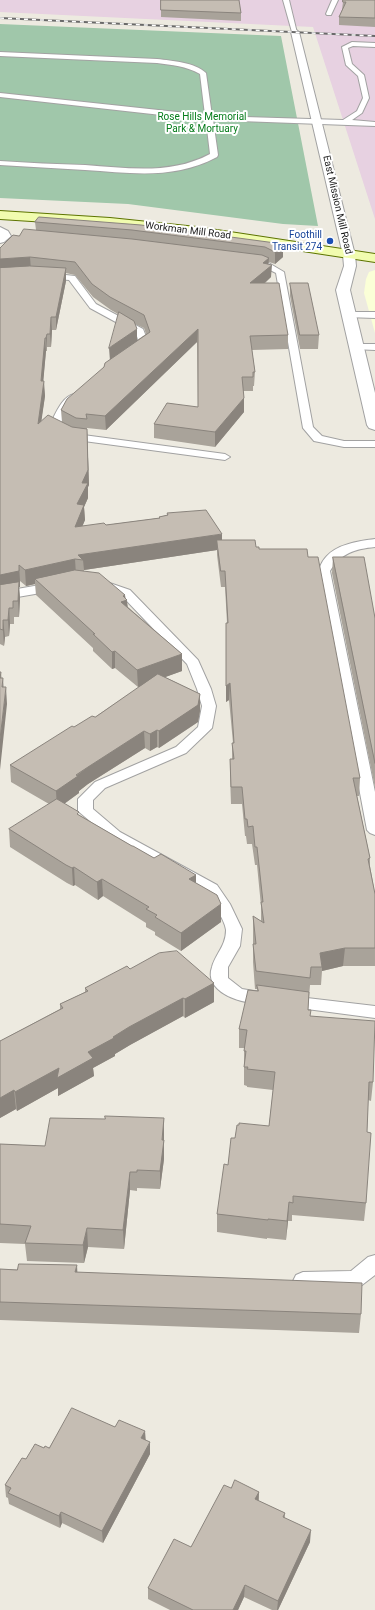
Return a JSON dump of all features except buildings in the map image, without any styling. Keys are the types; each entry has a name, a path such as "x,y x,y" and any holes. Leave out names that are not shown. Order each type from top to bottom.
{"main road":[{"name":"Workman Mill Road","path":"0,209 348,249 375,247"},
{"name":"Workman Mill Road","path":"348,249 375,258"}],"street":[{"name":"East Mission Mill Road","path":"295,32 348,249 350,266 343,290 375,425"}],"lane":[{"path":"286,0 295,32"},
{"path":"329,14 336,0"},
{"path":"346,122 360,112 366,98 361,74 349,65 345,47 352,44 375,45"},
{"path":"0,54 157,61 194,67 203,73 214,155 204,162 180,169 148,171 0,163"},
{"path":"0,95 160,114 210,118 375,124"},
{"path":"241,261 264,264 280,272 308,428 318,439 344,444 375,444"},
{"path":"38,275 72,278 93,306 140,331 144,344 124,359"},
{"path":"349,315 375,315"},
{"path":"356,347 375,347"},
{"path":"82,389 66,406 54,426 73,437 225,457"},
{"path":"375,543 363,544 348,549 331,559 324,571 375,830"},
{"path":"0,596 35,590 70,581"},
{"path":"90,582 97,582 126,594 193,663 204,689 209,706 206,728 181,750 100,785 85,799 86,811 115,835 211,889 222,904 234,929 232,946 220,967 219,980 237,994 375,1012"},
{"path":"282,1280 322,1281 355,1279 375,1263"}],"shaded area":[{"path":"0,0 375,0 375,219 313,27 0,12"},
{"path":"375,270 375,333 364,293 366,279 369,272"}],"green space":[{"name":"Rose Hills Memorial Park & Mortuary","path":"0,24 281,36 318,226 283,224 128,204 0,198"}],"railway":[{"path":"0,18 375,36"}],"place":[{"name":"Foothill Transit 274","path":"330,241"}]}
